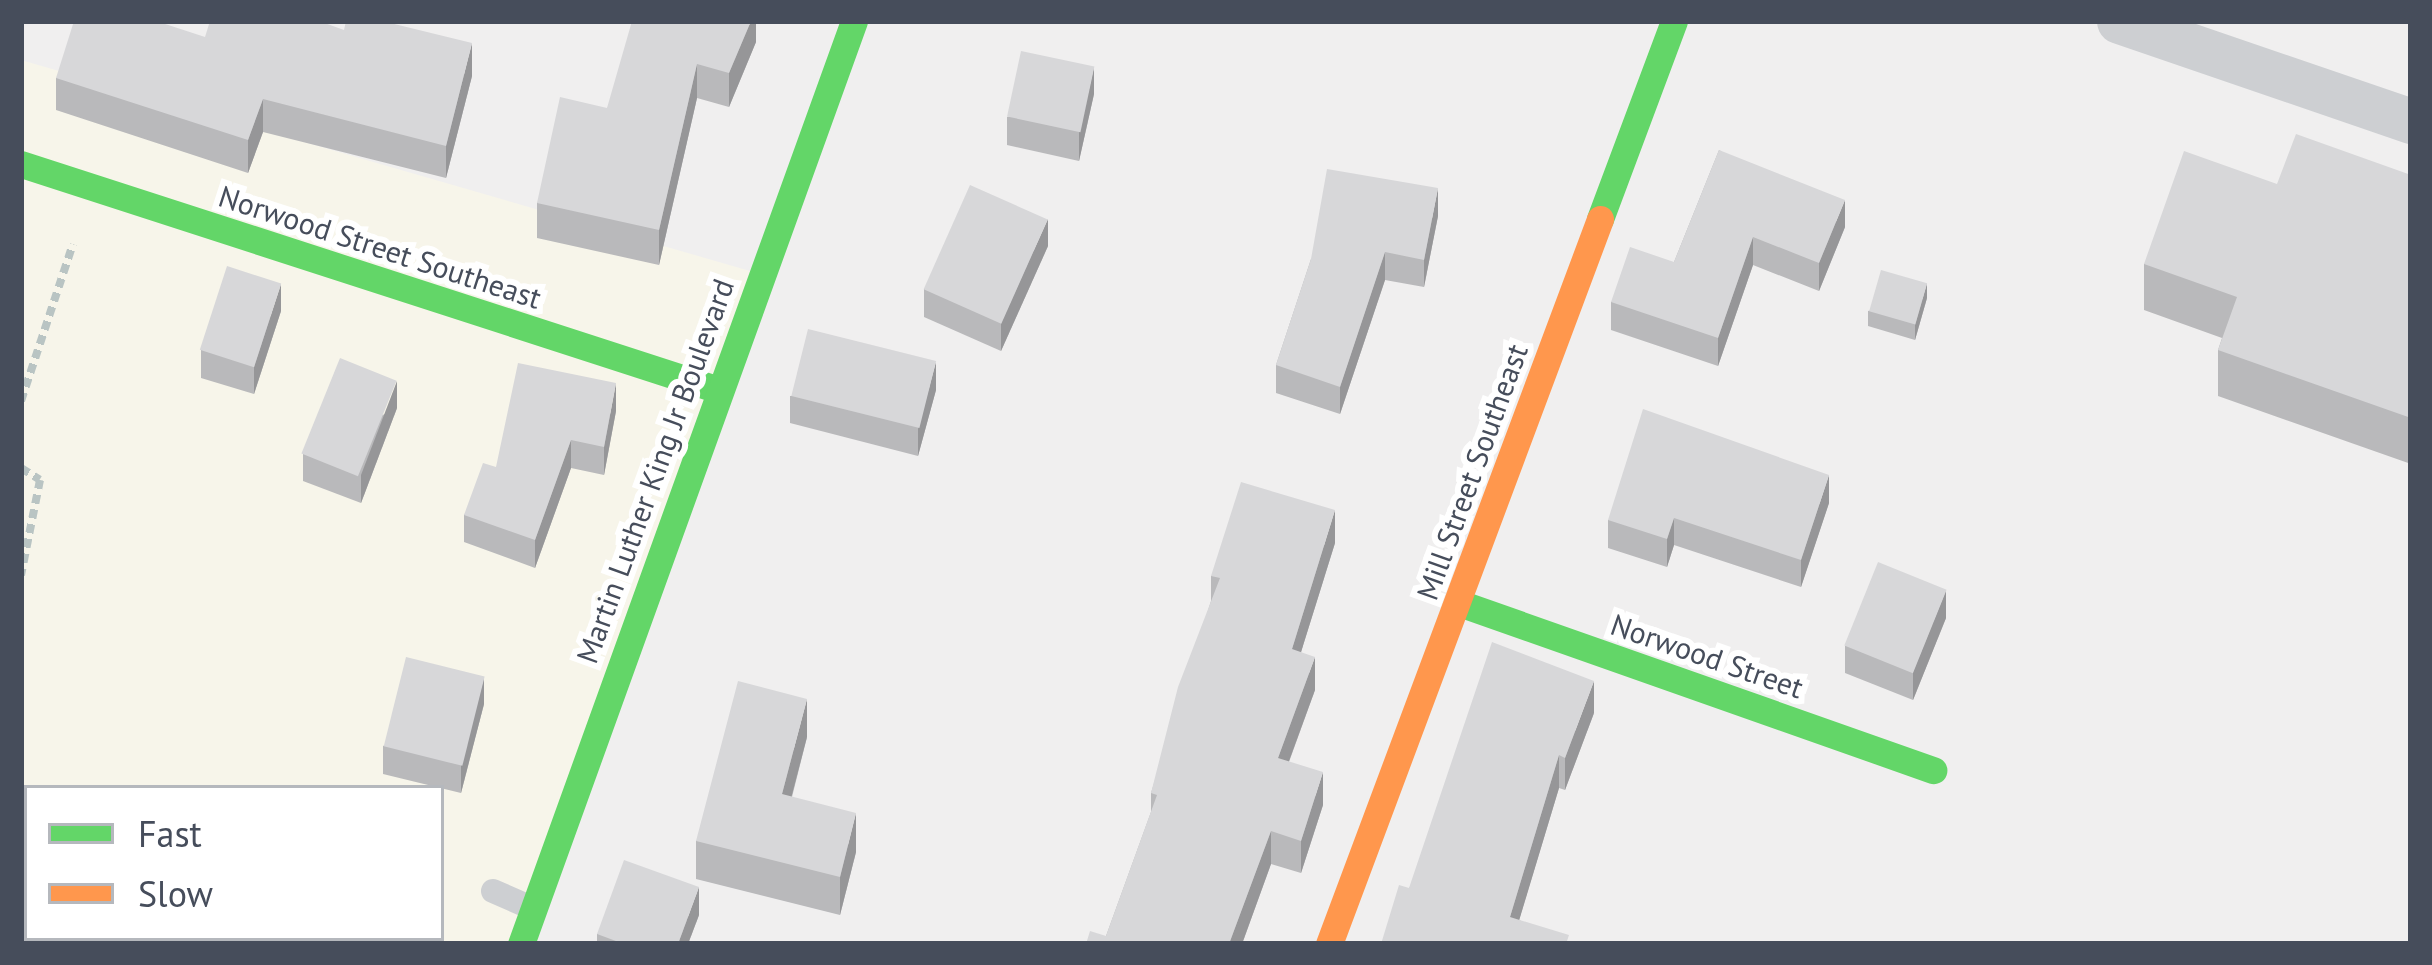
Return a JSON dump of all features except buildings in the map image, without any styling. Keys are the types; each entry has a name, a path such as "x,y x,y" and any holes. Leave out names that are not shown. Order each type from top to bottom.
{"street":[{"name":"Martin Luther King Jr Boulevard","path":"521,944 854,21"},
{"name":"Mill Street Southeast","path":"1329,944 1674,21"},
{"path":"2119,21 2411,121"},
{"name":"Norwood Street Southeast","path":"21,164 718,390"},
{"name":"Norwood Street","path":"1459,603 1933,770"}],"lane":[{"path":"493,891 534,908"}],"path":[{"path":"21,401 73,244"},
{"path":"21,468 40,480 21,575"}],"shaded area":[{"path":"21,60 750,271 510,944 21,944"}],"traffic: fast":[{"path":"521,944 854,21"},
{"path":"1600,219 1674,21"},
{"path":"21,164 719,390"},
{"path":"1459,603 1933,770"}],"traffic: slow":[{"path":"1329,944 1600,219"}]}
